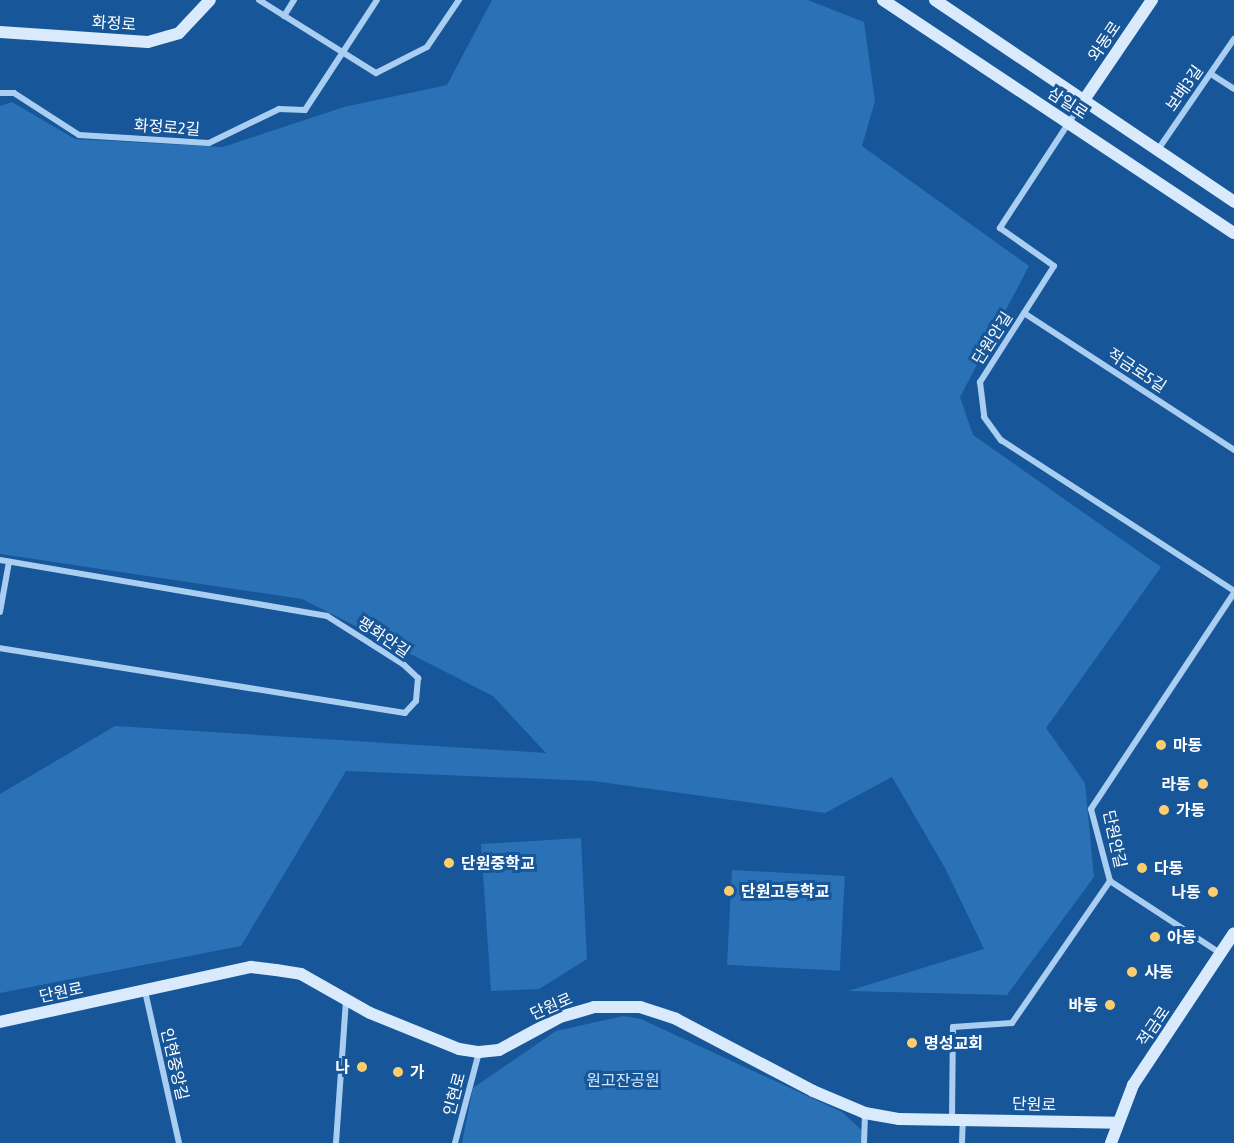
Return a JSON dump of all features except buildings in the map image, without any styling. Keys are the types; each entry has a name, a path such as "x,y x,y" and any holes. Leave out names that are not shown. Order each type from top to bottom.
{"street":[{"name":"화정로","path":"0,32 148,42 179,33 210,0"},
{"path":"259,0 342,54 376,73 428,47 459,0"},
{"path":"284,16 294,0"},
{"path":"342,54 377,0"},
{"name":"삼일로","path":"883,0 1234,233"},
{"name":"삼일로","path":"935,0 1234,202"},
{"name":"와동로","path":"1084,100 1152,0"},
{"name":"보배3길","path":"1157,152 1234,39"},
{"name":"화정로2길","path":"0,93 14,93 79,135 209,143 279,109 305,110 342,54"},
{"path":"1211,74 1234,90"},
{"name":"단원안길","path":"958,1118 953,1027 1012,1023 1110,881 1091,809 1234,592 1001,440 984,417 980,382 1054,266 1000,228 1084,100"},
{"name":"적금로5길","path":"1024,312 1234,450"},
{"name":"평화안길","path":"0,560 327,616 403,664 418,678 416,701 405,712 0,648"},
{"path":"0,612 9,562"},
{"path":"1110,881 1220,953"},
{"name":"적금로","path":"1111,1143 1133,1085 1233,935"},
{"name":"단원로","path":"0,1022 251,968 301,974 392,1022 459,1048 479,1052 500,1050 560,1017 594,1007 640,1007 676,1019 813,1091 865,1113 899,1119 958,1118 1118,1123"},
{"name":"인현중앙길","path":"145,991 179,1143"},
{"path":"336,1143 346,998"},
{"name":"인현로","path":"455,1143 479,1052"},
{"path":"864,1143 865,1113"},
{"path":"958,1118 962,1143"}],"green space":[{"path":"492,0 808,0 864,22 875,101 862,146 1029,266 960,397 973,435 1161,567 1046,728 1085,783 1094,877 1007,995 848,991 984,949 945,868 892,777 825,813 593,781 346,771 241,946 0,993 0,794 115,726 546,753 493,696 302,599 0,554 0,106 12,102 75,139 223,147 344,107 447,85"},
{"path":"581,838 587,959 539,989 491,991 481,844"},
{"path":"732,870 845,876 840,971 727,965"},
{"name":"원고잔공원","path":"623,1016 641,1019 842,1112 866,1134 865,1143 462,1143 473,1088 556,1031"}],"place":[{"name":"마동","path":"1161,745"},
{"name":"라동","path":"1203,784"},
{"name":"가동","path":"1164,810"},
{"name":"단원중학교","path":"449,863"},
{"name":"다동","path":"1142,868"},
{"name":"단원고등학교","path":"729,891"},
{"name":"나동","path":"1213,892"},
{"name":"아동","path":"1155,937"},
{"name":"사동","path":"1132,972"},
{"name":"바동","path":"1110,1005"},
{"name":"명성교회","path":"912,1043"},
{"name":"나","path":"362,1067"},
{"name":"가","path":"398,1072"}]}
